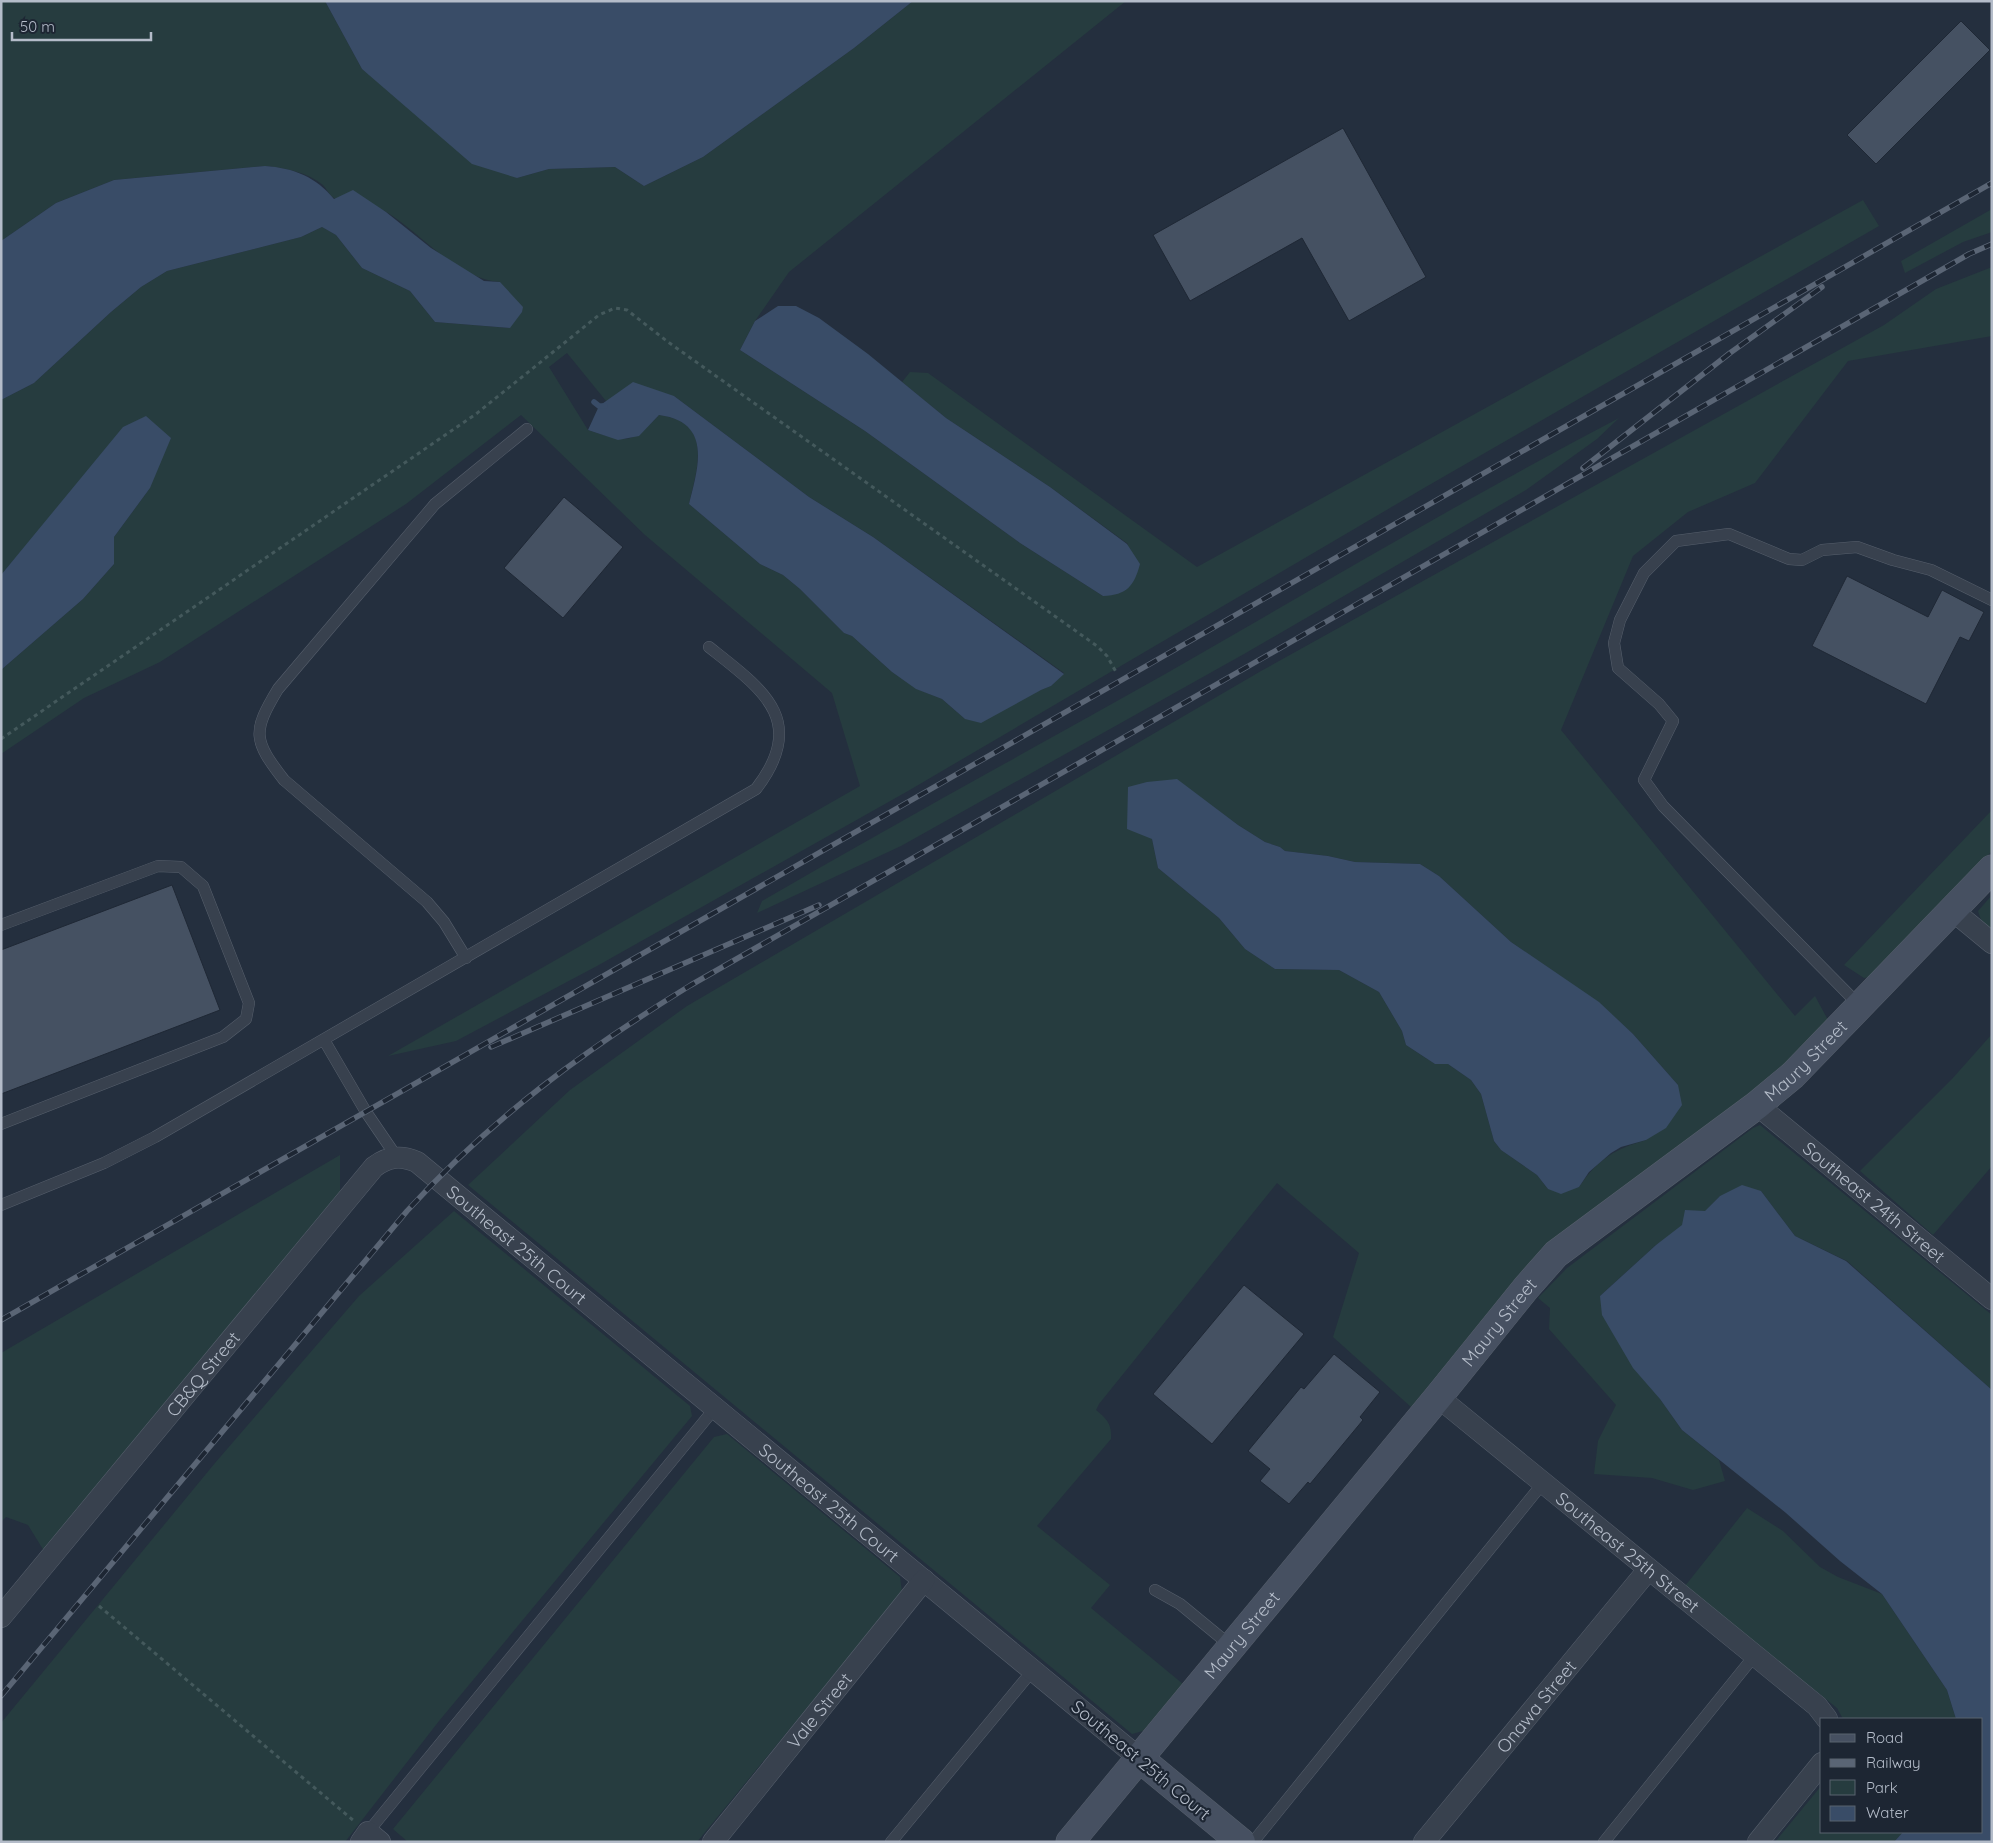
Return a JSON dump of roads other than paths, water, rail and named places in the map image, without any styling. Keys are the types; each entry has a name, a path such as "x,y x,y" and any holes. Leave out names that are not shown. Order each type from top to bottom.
{"main road":[{"name":"Maury Street","path":"1070,1842 1556,1254 1757,1105 1793,1075 1992,869"},
{"name":"Southeast 25th Court","path":"1138,1758 1241,1842"}],"street":[{"path":"1952,910 1992,943"},
{"name":"Southeast 24th Street","path":"1757,1105 1992,1299"},
{"name":"Southeast 25th Court","path":"396,1156 417,1162 1138,1758"},
{"name":"CB&Q Street","path":"1,1617 374,1167 382,1160 396,1156"},
{"name":"Southeast 25th Street","path":"1438,1398 1648,1570 1756,1655 1822,1712"},
{"name":"Onawa Street","path":"1424,1842 1648,1570"},
{"name":"Vale Street","path":"713,1842 924,1580"},
{"path":"1758,1842 1820,1765"}],"lane":[{"path":"466,958 444,922 427,902 284,780 267,757 258,738 262,716 278,689 435,504 527,429"},
{"path":"1860,1006 1663,806 1644,780 1673,721 1659,704 1618,668 1614,643 1620,620 1644,573 1676,541 1729,534 1789,559 1802,560 1822,550 1857,547 1893,560 1931,570 1992,600"},
{"path":"1,1205 104,1163 324,1040 756,789 771,770 777,751 778,727 771,702 756,684 709,647"},
{"path":"1,925 158,866 180,868 203,886 250,1003 246,1019 223,1037 1,1124"},
{"path":"324,1040 366,1112 396,1156"},
{"path":"370,1839 715,1408"},
{"path":"1253,1842 1543,1483"},
{"path":"1155,1590 1180,1604 1231,1646"},
{"path":"1604,1842 1756,1655"},
{"path":"891,1842 1033,1670"}],"water":[{"path":"325,1 913,1 854,48 703,157 644,186 615,167 549,169 517,178 472,164 362,69"},
{"path":"265,166 285,169 304,175 320,185 334,199 353,190 386,212 431,248 484,281 500,282 523,307 522,312 510,328 435,322 410,291 362,268 336,235 322,227 301,237 167,271 141,287 111,312 34,383 1,400 1,241 56,203 114,180"},
{"path":"778,306 796,306 819,318 868,354 946,418 1050,487 1127,544 1140,564 1132,584 1118,594 1103,596 1020,543 865,431 740,350 755,321"},
{"path":"633,382 674,396 809,497 873,537 1064,674 1051,686 981,723 965,719 942,699 916,689 892,672 852,636 844,633 800,589 783,575 760,564 689,504 696,476 698,449 695,437 688,427 676,419 659,415 639,436 618,440 588,430 599,406"},
{"path":"146,416 171,438 150,488 114,537 114,564 83,599 1,670 1,575 123,427"},
{"path":"1177,779 1238,825 1265,842 1280,847 1285,851 1328,856 1355,862 1420,864 1439,876 1511,942 1599,1002 1633,1034 1678,1085 1682,1105 1666,1128 1646,1140 1621,1147 1611,1153 1589,1172 1579,1187 1561,1194 1548,1189 1537,1175 1501,1150 1494,1141 1481,1094 1471,1080 1448,1064 1435,1064 1406,1045 1402,1031 1379,992 1339,970 1275,969 1245,949 1219,918 1158,868 1152,839 1127,829 1128,787 1147,782"},
{"path":"1742,1185 1761,1191 1795,1236 1846,1261 1992,1390 1992,1842 1894,1842 1902,1833 1983,1833 1983,1718 1956,1718 1947,1690 1882,1594 1840,1561 1786,1513 1682,1430 1660,1399 1633,1368 1602,1315 1600,1296 1656,1245 1682,1225 1685,1210 1705,1211 1720,1196"}],"waterway":[{"path":"594,402 599,406 605,406"}],"railway":[{"path":"1,1320 1992,183"},
{"path":"1,1696 407,1211 472,1145 576,1061 691,985 1969,254 1992,244"},
{"path":"1583,468 1730,353 1822,287"},
{"path":"491,1047 819,905"}]}
